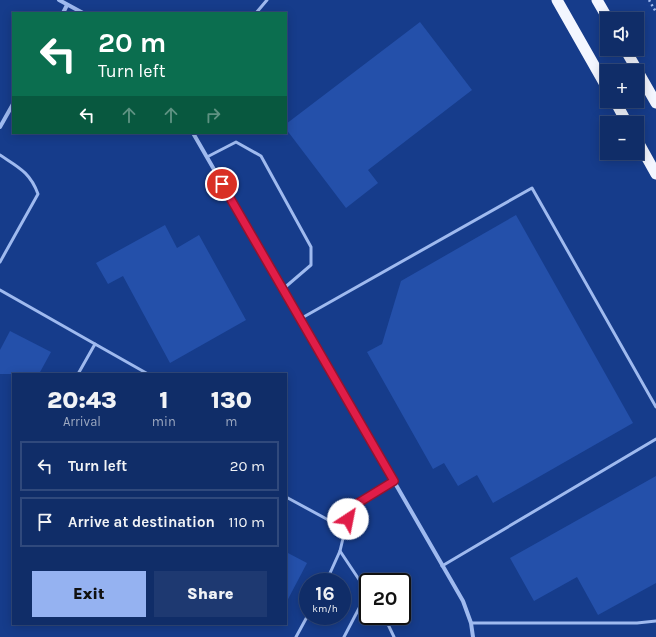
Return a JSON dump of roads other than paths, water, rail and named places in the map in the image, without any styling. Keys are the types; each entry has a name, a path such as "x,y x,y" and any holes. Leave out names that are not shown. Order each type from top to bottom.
{"highway":[{"path":"557,0 600,76"},
{"path":"597,0 604,12"},
{"path":"629,56 656,103"},
{"path":"644,153 656,174"}],"street":[{"path":"59,0 81,12"},
{"path":"64,12 67,5"},
{"path":"0,127 12,106"},
{"path":"194,134 463,601 471,623 472,637"}],"lane":[{"path":"257,12 266,0"},
{"path":"207,157 236,142 261,156 311,248 311,265 283,289"},
{"path":"0,155 22,170 34,181 38,194 0,262"},
{"path":"300,319 532,188 656,406"},
{"path":"0,290 146,373"},
{"path":"79,373 95,344"},
{"path":"442,566 656,439"},
{"path":"330,573 340,551 350,508 394,481"},
{"path":"287,498 345,529"},
{"path":"340,551 359,580"},
{"path":"344,637 359,610"},
{"path":"471,623 637,623 656,621"},
{"path":"296,637 303,625"},
{"path":"388,625 394,637"}]}
